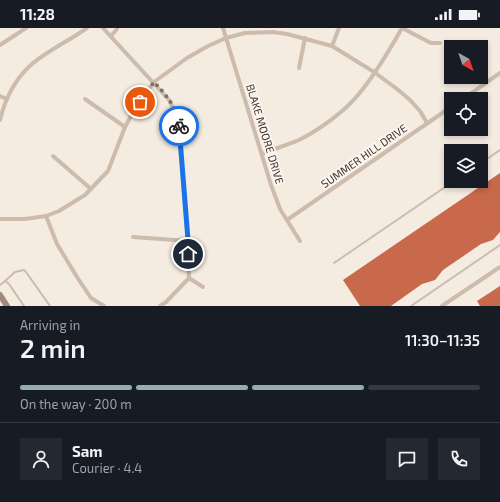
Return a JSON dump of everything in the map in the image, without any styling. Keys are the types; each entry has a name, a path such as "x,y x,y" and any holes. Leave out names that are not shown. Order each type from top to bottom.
{"main road":[{"path":"0,295 7,306"}],"street":[{"path":"0,45 26,28"},
{"path":"0,120 6,99 32,64 87,28"},
{"path":"103,28 170,100 178,119 188,240 189,278 166,302 160,306"},
{"name":"BLAKE MOORE DRIVE","path":"223,28 278,203 300,241"},
{"path":"332,46 339,28"},
{"path":"262,154 300,140 335,117 358,95 388,53 402,28 431,44 440,43"},
{"path":"111,36 118,29"},
{"path":"0,219 25,220 46,216 78,201 92,189 108,171 125,127 133,112 154,82 187,58 208,46 226,38 245,33 273,32 305,38 332,46 374,72 410,100 420,111 427,123"},
{"path":"299,68 305,38"},
{"path":"473,92 500,74"},
{"path":"0,96 6,99"},
{"path":"85,99 125,127"},
{"name":"SUMMER HILL DRIVE","path":"287,220 342,184 444,112"},
{"path":"53,156 92,189"},
{"path":"46,216 57,244 77,277 91,298 104,306"},
{"path":"133,237 188,240"},
{"path":"442,306 500,267"},
{"path":"189,278 203,287"}],"lane":[{"path":"488,158 500,150"},
{"path":"334,263 444,188"},
{"path":"411,306 500,245"},
{"path":"0,285 16,272 24,270 50,306"},
{"path":"5,281 9,284 24,306"}],"building":[{"path":"500,173 500,232 493,240 481,244 443,270 435,280 422,284 391,306 360,306 343,280 478,188 488,188 488,181"},
{"path":"500,286 500,306 480,306 477,301"}],"way so far":[{"path":"140,102 154,82 170,100 178,119 179,126"}],"route":[{"path":"179,126 188,254"}]}
